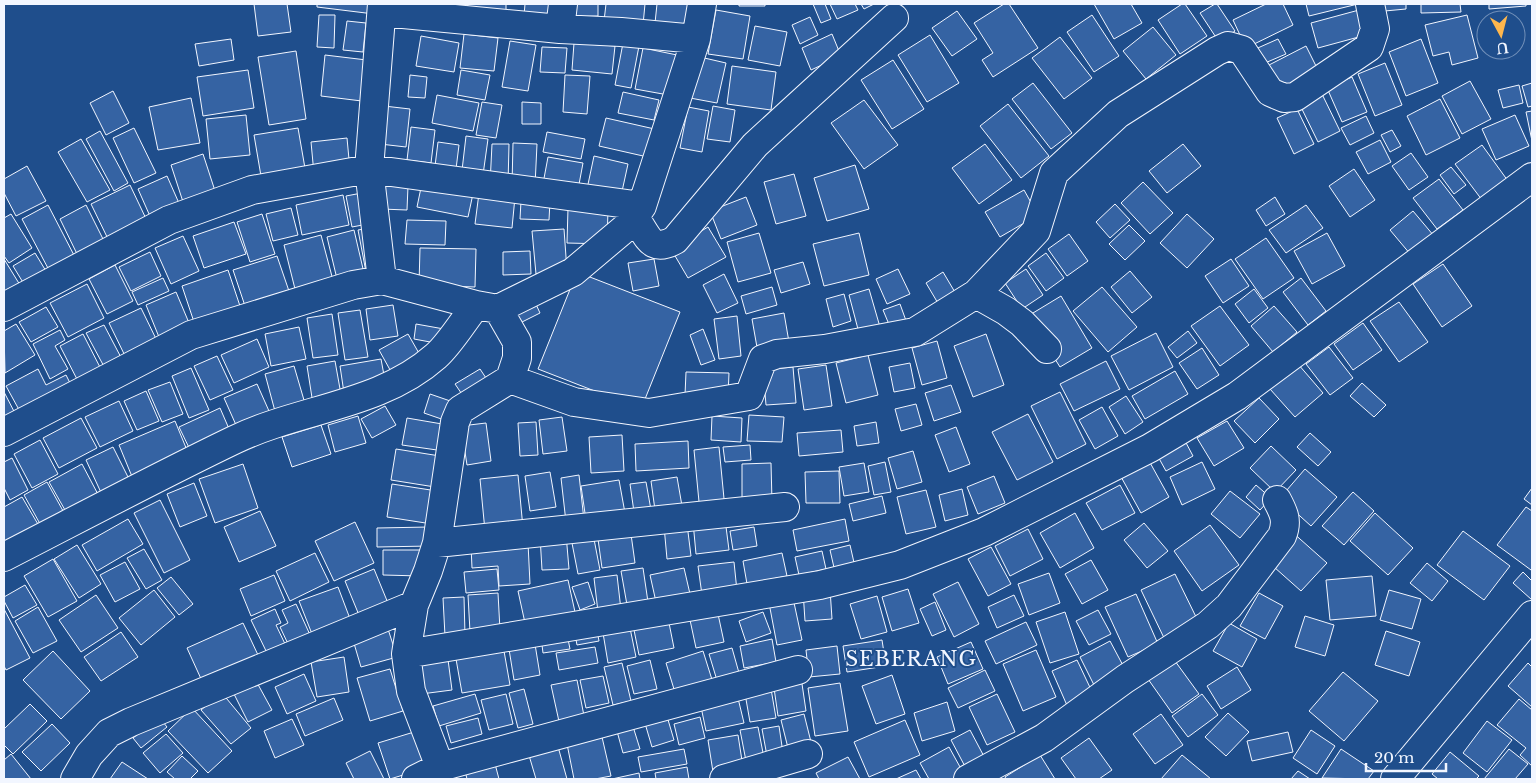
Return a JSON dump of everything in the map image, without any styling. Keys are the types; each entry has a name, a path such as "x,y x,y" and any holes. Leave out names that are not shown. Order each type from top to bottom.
{"street":[{"path":"642,223 696,39 702,4"},
{"path":"510,379 574,402 649,413 749,396 764,359 777,354 825,349 915,332 976,294 1036,231 1054,173 1118,114 1217,51 1228,46 1242,50 1270,92 1284,98 1294,97 1369,47 1375,29 1370,4"},
{"path":"382,280 369,169 382,8 561,16 621,32 696,39"},
{"path":"4,307 169,220 252,190 369,169 642,223 658,246 666,245 675,240 755,145 894,18"},
{"path":"406,654 820,584 900,565 984,532 1150,448 1237,396 1532,177"},
{"path":"4,557 236,439 304,414 375,394 408,376 437,355 487,307 572,272 630,224 642,223"},
{"path":"4,432 191,335 353,285 382,280 487,307 517,342 517,358 510,379 460,410 454,422 437,543 414,605 406,654 411,691 440,767"},
{"path":"976,294 1006,311 1022,323 1047,349"},
{"path":"968,779 1044,738 1125,679 1208,625 1229,606 1282,536 1286,527 1285,515 1277,500"},
{"path":"437,543 785,507"},
{"path":"75,779 89,755 109,733 414,605"},
{"path":"1395,779 1532,615"},
{"path":"416,779 440,767 798,670"},
{"path":"724,779 808,754"}],"building":[{"path":"254,4 287,4 291,32 258,36"},
{"path":"317,4 375,4 374,14 317,7"},
{"path":"468,4 506,4 506,14 467,12"},
{"path":"525,4 552,4 551,17 524,16"},
{"path":"568,4 598,4 598,16 568,17"},
{"path":"606,4 645,4 643,25 604,21"},
{"path":"657,4 690,4 688,26 655,23"},
{"path":"739,4 765,4 765,6 739,6"},
{"path":"813,4 825,4 831,19 821,23"},
{"path":"830,4 855,4 858,10 837,19"},
{"path":"861,4 874,4 864,9"},
{"path":"1004,4 1009,4 1038,48 993,77 982,60 993,53 974,23"},
{"path":"1094,4 1131,4 1142,23 1114,39"},
{"path":"1182,4 1185,4 1207,36 1180,54 1158,20"},
{"path":"1217,4 1235,31 1219,42 1200,13"},
{"path":"1266,4 1283,4 1293,25 1246,48 1233,20"},
{"path":"1306,4 1358,4 1309,16"},
{"path":"1374,4 1406,4 1406,9 1374,12"},
{"path":"1421,4 1460,4 1461,12 1421,13"},
{"path":"1489,4 1526,4 1526,6 1489,9"},
{"path":"716,10 750,16 743,59 708,54"},
{"path":"1359,10 1366,35 1318,48 1311,23"},
{"path":"957,11 977,39 952,56 932,28"},
{"path":"319,15 335,15 334,48 317,47"},
{"path":"1092,15 1119,56 1094,72 1067,32"},
{"path":"1467,15 1476,50 1476,59 1452,65 1449,52 1433,56 1425,25"},
{"path":"810,17 818,35 800,44 792,25"},
{"path":"347,21 366,23 363,52 343,50"},
{"path":"755,26 787,32 780,66 748,60"},
{"path":"1153,27 1176,55 1146,79 1123,51"},
{"path":"464,34 498,38 494,71 460,68"},
{"path":"832,34 841,56 811,70 802,48"},
{"path":"930,35 959,83 927,102 898,55"},
{"path":"421,36 459,43 454,72 416,66"},
{"path":"1060,37 1092,78 1064,99 1032,58"},
{"path":"231,39 234,60 199,66 195,44"},
{"path":"1278,39 1286,54 1258,66 1251,51"},
{"path":"1421,39 1438,83 1406,96 1389,52"},
{"path":"510,41 536,45 528,91 502,87"},
{"path":"574,43 615,46 612,74 572,70"},
{"path":"623,43 639,46 631,88 615,85"},
{"path":"1306,46 1318,70 1282,90 1269,65"},
{"path":"542,47 567,48 565,73 540,72"},
{"path":"643,48 682,56 674,96 635,89"},
{"path":"296,51 306,119 269,125 258,57"},
{"path":"325,55 375,61 370,102 321,96"},
{"path":"700,57 726,63 717,103 690,98"},
{"path":"893,60 924,109 892,129 861,80"},
{"path":"1385,63 1402,105 1375,116 1358,74"},
{"path":"732,66 776,72 771,110 727,104"},
{"path":"248,70 254,108 203,116 197,77"},
{"path":"461,70 490,75 485,100 457,95"},
{"path":"410,75 427,77 425,98 408,97"},
{"path":"565,75 590,76 587,114 563,112"},
{"path":"1352,77 1367,112 1342,122 1327,88"},
{"path":"1470,81 1491,119 1462,134 1442,96"},
{"path":"1033,83 1072,133 1051,149 1012,99"},
{"path":"1532,83 1532,106 1528,107 1522,86"},
{"path":"1519,85 1523,103 1503,108 1498,90"},
{"path":"113,91 129,123 106,135 90,103"},
{"path":"623,92 659,100 654,120 618,113"},
{"path":"1321,92 1340,131 1318,142 1299,103"},
{"path":"437,95 479,103 473,131 432,123"},
{"path":"191,98 200,143 158,150 149,107"},
{"path":"1440,99 1460,138 1426,155 1407,116"},
{"path":"864,100 898,145 864,169 831,123"},
{"path":"482,102 502,105 496,138 476,135"},
{"path":"522,102 541,103 541,124 522,124"},
{"path":"1008,104 1049,156 1021,178 980,126"},
{"path":"384,106 410,109 406,147 380,144"},
{"path":"713,106 735,110 730,142 707,139"},
{"path":"688,107 709,111 702,152 680,148"},
{"path":"1297,109 1314,144 1294,154 1277,118"},
{"path":"1532,111 1532,141 1526,112"},
{"path":"246,115 250,155 210,159 206,119"},
{"path":"1515,115 1529,146 1496,160 1482,129"},
{"path":"1366,116 1374,133 1350,145 1341,128"},
{"path":"606,118 659,130 652,158 599,146"},
{"path":"411,127 435,130 431,163 407,160"},
{"path":"134,128 156,173 134,183 113,138"},
{"path":"298,128 306,174 262,182 254,135"},
{"path":"1392,130 1401,146 1390,152 1381,135"},
{"path":"100,131 128,183 114,191 86,139"},
{"path":"547,132 585,139 581,159 543,152"},
{"path":"466,136 488,139 482,182 461,179"},
{"path":"347,138 350,170 314,174 311,142"},
{"path":"81,139 110,190 87,202 58,152"},
{"path":"1380,140 1391,162 1368,174 1356,152"},
{"path":"438,142 459,145 455,177 434,174"},
{"path":"513,143 537,144 535,186 512,185"},
{"path":"492,144 509,144 508,185 490,184"},
{"path":"985,144 1012,180 979,204 952,168"},
{"path":"1183,144 1201,166 1167,193 1149,171"},
{"path":"1482,145 1508,181 1482,200 1455,164"},
{"path":"1411,153 1428,177 1409,190 1392,166"},
{"path":"203,154 217,197 185,208 171,165"},
{"path":"594,156 628,164 621,196 587,189"},
{"path":"548,157 583,163 577,195 542,189"},
{"path":"855,165 869,209 827,221 814,178"},
{"path":"27,166 46,201 16,216 4,193 4,179"},
{"path":"1451,167 1466,185 1454,194 1440,175"},
{"path":"1354,169 1375,200 1350,217 1329,186"},
{"path":"794,174 806,216 776,224 764,182"},
{"path":"167,176 182,210 153,223 138,189"},
{"path":"423,178 474,189 468,217 417,207"},
{"path":"1439,179 1463,210 1437,229 1413,198"},
{"path":"1143,182 1173,213 1150,234 1121,203"},
{"path":"382,184 408,186 407,210 381,209"},
{"path":"130,185 149,225 110,243 91,204"},
{"path":"1024,190 1038,215 1000,237 985,212"},
{"path":"367,192 373,223 352,227 346,196"},
{"path":"479,193 515,197 512,228 475,224"},
{"path":"343,195 349,225 302,235 296,205"},
{"path":"746,197 757,225 721,239 710,211"},
{"path":"1275,197 1285,214 1266,226 1256,210"},
{"path":"521,201 550,201 549,220 520,219"},
{"path":"1115,204 1130,220 1110,238 1096,222"},
{"path":"48,205 76,259 50,272 22,219"},
{"path":"86,205 106,245 79,258 60,219"},
{"path":"1306,205 1323,228 1286,253 1269,230"},
{"path":"291,208 298,235 273,241 266,214"},
{"path":"568,208 608,209 607,244 567,243"},
{"path":"1413,211 1434,236 1411,255 1390,230"},
{"path":"11,214 32,248 9,263 4,256 4,218"},
{"path":"262,214 275,254 250,262 237,222"},
{"path":"1187,214 1214,239 1187,268 1160,243"},
{"path":"407,220 446,221 445,245 405,244"},
{"path":"234,222 246,254 204,268 193,236"},
{"path":"1129,225 1145,241 1125,260 1109,244"},
{"path":"708,227 726,257 688,278 671,249"},
{"path":"370,228 378,270 366,272 358,230"},
{"path":"564,229 567,271 536,274 532,231"},
{"path":"354,230 364,273 337,279 327,237"},
{"path":"759,233 771,273 738,282 727,242"},
{"path":"859,233 869,275 824,286 813,244"},
{"path":"1327,233 1345,266 1312,284 1294,251"},
{"path":"1069,234 1088,261 1067,276 1048,249"},
{"path":"321,235 334,284 296,293 284,245"},
{"path":"183,236 199,271 171,284 155,248"},
{"path":"1266,238 1294,278 1263,299 1235,259"},
{"path":"420,248 476,249 475,287 419,285"},
{"path":"530,251 531,274 503,275 503,252"},
{"path":"150,252 161,276 131,291 119,267"},
{"path":"35,253 49,276 27,289 13,266"},
{"path":"1046,253 1064,278 1046,291 1028,266"},
{"path":"277,256 290,294 246,309 233,270"},
{"path":"4,259 20,285 4,295"},
{"path":"654,259 659,286 633,291 628,263"},
{"path":"1231,259 1249,286 1223,303 1205,276"},
{"path":"803,262 810,284 781,293 774,270"},
{"path":"1443,264 1472,306 1442,327 1413,284"},
{"path":"115,265 133,301 107,314 89,279"},
{"path":"898,269 910,294 887,304 876,279"},
{"path":"1026,269 1043,295 1022,309 1005,283"},
{"path":"228,270 242,312 196,328 182,286"},
{"path":"1130,271 1152,297 1132,313 1111,287"},
{"path":"577,272 680,312 641,409 538,369"},
{"path":"943,272 959,299 942,310 926,283"},
{"path":"724,274 738,303 717,313 703,285"},
{"path":"163,278 169,291 138,305 132,292"},
{"path":"1301,278 1326,311 1308,325 1283,292"},
{"path":"87,284 104,318 68,337 50,303"},
{"path":"772,287 777,305 746,314 741,296"},
{"path":"1102,287 1137,327 1108,352 1073,311"},
{"path":"869,289 880,327 859,333 849,295"},
{"path":"1254,289 1268,308 1249,323 1235,304"},
{"path":"176,292 192,330 161,342 146,305"},
{"path":"844,294 851,321 833,327 826,299"},
{"path":"1061,296 1092,348 1060,367 1028,316"},
{"path":"534,300 540,313 520,323 513,311"},
{"path":"1399,302 1428,342 1399,362 1370,321"},
{"path":"900,304 909,329 893,334 883,310"},
{"path":"393,305 398,336 370,340 366,309"},
{"path":"1220,306 1249,345 1220,366 1191,326"},
{"path":"1274,306 1297,332 1273,352 1251,326"},
{"path":"46,307 58,327 31,342 19,322"},
{"path":"141,308 160,347 128,362 109,323"},
{"path":"360,310 368,357 345,360 338,313"},
{"path":"784,313 790,348 758,353 752,319"},
{"path":"332,314 338,355 313,358 307,318"},
{"path":"737,316 741,356 719,359 714,319"},
{"path":"1363,323 1382,350 1353,370 1334,344"},
{"path":"16,324 35,355 5,373 4,331"},
{"path":"416,324 444,329 441,344 414,339"},
{"path":"104,325 125,365 108,374 86,333"},
{"path":"299,327 306,359 271,366 265,334"},
{"path":"703,329 715,360 701,365 690,335"},
{"path":"60,330 65,340 55,346 68,369 50,379 33,344"},
{"path":"1188,331 1197,343 1177,358 1168,347"},
{"path":"1156,333 1173,367 1129,390 1111,356"},
{"path":"83,334 104,375 81,387 60,346"},
{"path":"408,334 424,362 394,377 379,350"},
{"path":"986,334 1004,385 973,397 954,346"},
{"path":"257,339 269,367 234,383 221,355"},
{"path":"937,341 947,378 922,385 912,348"},
{"path":"1329,347 1353,378 1330,395 1306,364"},
{"path":"1202,348 1219,375 1197,389 1179,363"},
{"path":"868,355 878,395 846,403 836,363"},
{"path":"217,356 233,390 210,400 194,366"},
{"path":"381,359 386,386 344,393 340,366"},
{"path":"335,361 342,400 313,404 307,366"},
{"path":"1106,361 1120,389 1074,411 1060,384"},
{"path":"910,363 915,388 894,392 889,367"},
{"path":"1298,364 1323,393 1295,417 1270,389"},
{"path":"826,365 832,406 804,410 798,369"},
{"path":"294,366 306,407 276,415 265,374"},
{"path":"793,367 796,403 766,405 763,370"},
{"path":"191,368 209,410 189,418 172,376"},
{"path":"38,369 46,385 66,375 74,391 23,417 6,386"},
{"path":"480,369 492,387 468,403 455,384"},
{"path":"1175,371 1188,394 1145,419 1132,396"},
{"path":"686,372 729,373 728,396 685,395"},
{"path":"170,382 183,414 162,422 148,390"},
{"path":"1362,383 1386,405 1374,417 1350,396"},
{"path":"257,384 273,420 240,434 224,398"},
{"path":"951,385 961,412 934,421 925,393"},
{"path":"146,391 159,421 137,430 124,401"},
{"path":"4,392 18,419 4,427"},
{"path":"1060,392 1086,444 1057,459 1031,406"},
{"path":"430,394 459,404 453,423 424,413"},
{"path":"1126,396 1143,422 1125,434 1109,407"},
{"path":"1259,398 1279,419 1255,443 1234,421"},
{"path":"119,401 133,431 100,447 85,417"},
{"path":"916,404 922,425 901,431 895,409"},
{"path":"385,406 396,425 372,438 361,419"},
{"path":"1102,407 1118,436 1095,449 1079,420"},
{"path":"220,408 233,438 193,456 179,427"},
{"path":"1028,414 1053,462 1017,480 992,432"},
{"path":"749,415 784,417 782,442 747,441"},
{"path":"358,416 366,443 335,452 328,425"},
{"path":"712,416 742,418 741,442 711,440"},
{"path":"562,417 567,451 543,454 539,420"},
{"path":"81,418 97,448 59,468 43,438"},
{"path":"407,418 448,425 444,451 402,445"},
{"path":"175,421 189,455 133,479 119,445"},
{"path":"1227,421 1244,448 1214,466 1197,438"},
{"path":"536,422 538,455 520,456 518,423"},
{"path":"876,422 879,443 857,446 854,426"},
{"path":"486,423 491,461 467,465 461,426"},
{"path":"321,425 331,454 292,467 282,437"},
{"path":"956,427 970,464 949,472 935,435"},
{"path":"841,430 843,452 799,456 797,433"},
{"path":"1310,433 1331,452 1318,466 1297,447"},
{"path":"622,435 624,471 591,473 589,437"},
{"path":"1184,439 1193,456 1166,471 1156,453"},
{"path":"40,440 58,474 32,488 14,454"},
{"path":"688,441 689,468 636,471 635,444"},
{"path":"750,445 751,460 725,462 723,447"},
{"path":"1271,446 1296,470 1275,492 1250,468"},
{"path":"113,447 132,485 104,499 86,460"},
{"path":"719,447 725,509 700,512 694,450"},
{"path":"396,449 440,456 435,487 391,480"},
{"path":"913,451 922,482 897,489 888,458"},
{"path":"12,458 28,490 10,500 4,488 4,462"},
{"path":"1148,459 1169,497 1141,513 1120,475"},
{"path":"885,462 891,492 874,495 868,466"},
{"path":"1202,462 1215,489 1182,505 1170,477"},
{"path":"771,463 772,502 742,502 742,464"},
{"path":"864,463 869,492 844,496 839,467"},
{"path":"82,464 101,500 69,517 49,482"},
{"path":"243,464 258,508 215,523 199,479"},
{"path":"1305,469 1337,497 1311,526 1280,498"},
{"path":"839,471 840,503 806,503 805,472"},
{"path":"550,472 556,507 530,511 525,476"},
{"path":"518,475 523,528 485,531 480,479"},
{"path":"579,475 584,520 566,522 561,478"},
{"path":"994,476 1005,503 978,514 967,487"},
{"path":"677,477 682,506 655,510 651,481"},
{"path":"619,480 625,513 586,520 581,486"},
{"path":"47,482 67,518 44,531 24,495"},
{"path":"646,482 651,510 634,512 630,484"},
{"path":"194,483 207,516 180,527 167,494"},
{"path":"392,484 437,491 432,524 387,517"},
{"path":"1120,485 1135,513 1102,530 1086,503"},
{"path":"1256,485 1271,498 1260,510 1246,497"},
{"path":"1532,488 1532,505 1524,499"},
{"path":"962,489 968,515 945,521 939,495"},
{"path":"926,490 936,527 906,534 897,497"},
{"path":"1230,491 1260,514 1240,538 1211,514"},
{"path":"1353,492 1374,511 1344,545 1322,526"},
{"path":"882,496 886,513 853,521 849,504"},
{"path":"22,497 42,531 4,544 4,507"},
{"path":"160,500 190,560 164,573 134,513"},
{"path":"1526,507 1532,511 1531,570 1497,545"},
{"path":"260,511 276,546 239,562 224,527"},
{"path":"1075,513 1094,548 1060,568 1040,533"},
{"path":"1375,513 1413,548 1388,575 1350,541"},
{"path":"128,519 143,544 97,571 82,545"},
{"path":"725,519 729,550 696,554 693,522"},
{"path":"845,519 849,541 797,551 793,530"},
{"path":"355,522 374,563 334,581 315,541"},
{"path":"1144,523 1168,551 1147,568 1124,540"},
{"path":"687,524 691,556 667,559 664,526"},
{"path":"1210,525 1239,565 1202,591 1174,551"},
{"path":"429,527 430,546 377,547 377,528"},
{"path":"630,527 635,563 602,568 597,532"},
{"path":"754,527 757,546 733,550 730,531"},
{"path":"1028,529 1043,559 1010,576 995,546"},
{"path":"1291,531 1327,563 1301,591 1265,559"},
{"path":"1463,531 1510,566 1484,600 1437,565"},
{"path":"566,534 569,569 542,570 540,536"},
{"path":"593,534 600,570 578,574 571,538"},
{"path":"528,543 530,584 499,586 498,566 472,568 471,546"},
{"path":"77,545 101,584 79,598 54,559"},
{"path":"850,545 855,567 835,572 830,550"},
{"path":"991,547 1011,584 988,596 968,559"},
{"path":"144,549 162,580 146,589 127,558"},
{"path":"383,550 422,550 421,576 383,575"},
{"path":"822,551 826,569 799,575 795,557"},
{"path":"315,553 329,582 290,601 276,571"},
{"path":"782,553 787,576 747,584 743,561"},
{"path":"53,559 77,601 48,617 24,576"},
{"path":"1091,560 1108,590 1082,604 1065,574"},
{"path":"125,562 140,589 115,602 100,575"},
{"path":"734,562 737,591 702,595 698,566"},
{"path":"1427,563 1448,581 1432,601 1410,583"},
{"path":"643,568 648,602 627,605 621,571"},
{"path":"684,568 690,594 656,602 650,575"},
{"path":"374,569 390,608 361,620 345,581"},
{"path":"497,569 499,590 466,593 464,572"},
{"path":"1523,572 1532,581 1532,600 1513,583"},
{"path":"1049,573 1060,603 1029,615 1018,584"},
{"path":"1175,574 1199,623 1165,640 1141,590"},
{"path":"274,575 285,601 251,616 240,589"},
{"path":"617,575 621,610 598,612 594,578"},
{"path":"1372,576 1376,616 1330,620 1326,580"},
{"path":"171,577 193,604 179,615 157,588"},
{"path":"568,580 575,612 525,623 518,591"},
{"path":"588,582 595,604 580,610 572,587"},
{"path":"958,582 979,624 954,637 933,594"},
{"path":"25,585 37,605 13,618 4,601 4,597"},
{"path":"338,587 352,624 314,639 299,601"},
{"path":"830,589 832,619 805,621 803,591"},
{"path":"908,589 919,623 892,631 882,597"},
{"path":"154,590 175,617 141,645 119,618"},
{"path":"1389,590 1421,599 1412,629 1380,620"},
{"path":"498,593 500,630 470,632 468,595"},
{"path":"1259,593 1283,606 1265,639 1240,626"},
{"path":"1136,594 1158,644 1128,657 1105,607"},
{"path":"96,595 118,628 81,652 59,620"},
{"path":"1014,595 1024,616 997,628 988,607"},
{"path":"877,596 887,632 861,639 850,604"},
{"path":"464,597 465,635 445,636 443,598"},
{"path":"793,598 802,640 777,645 769,603"},
{"path":"935,602 946,630 932,636 920,609"},
{"path":"296,604 311,637 289,646 280,627 288,623 282,610"},
{"path":"38,607 57,641 33,653 15,621"},
{"path":"4,609 30,658 6,670 4,666"},
{"path":"275,609 281,623 276,625 286,646 268,655 251,620"},
{"path":"1098,610 1111,634 1089,645 1076,621"},
{"path":"763,612 771,633 746,642 739,621"},
{"path":"1065,612 1079,654 1050,663 1036,622"},
{"path":"718,614 724,642 696,648 690,620"},
{"path":"1305,616 1334,625 1325,656 1295,647"},
{"path":"668,618 674,648 639,655 633,625"},
{"path":"1026,622 1037,645 996,664 985,641"},
{"path":"243,623 258,655 202,681 187,648"},
{"path":"1229,623 1257,639 1242,667 1213,651"},
{"path":"596,625 599,641 577,645 574,629"},
{"path":"630,628 636,657 608,663 603,633"},
{"path":"388,629 397,657 361,667 353,640"},
{"path":"1386,631 1420,642 1409,676 1375,665"},
{"path":"121,632 138,657 101,681 84,657"},
{"path":"567,634 570,649 543,653 541,637"},
{"path":"534,638 540,675 514,680 508,643"},
{"path":"772,639 776,662 744,668 740,646"},
{"path":"882,640 886,666 847,672 843,646"},
{"path":"1110,641 1127,673 1096,689 1080,657"},
{"path":"971,642 983,669 948,684 937,657"},
{"path":"837,646 840,674 809,677 806,650"},
{"path":"595,647 598,663 559,670 556,653"},
{"path":"732,648 741,680 719,687 709,654"},
{"path":"1036,650 1056,697 1023,711 1003,664"},
{"path":"53,651 90,691 61,719 23,680"},
{"path":"504,651 510,685 462,693 456,659"},
{"path":"703,651 714,686 677,699 666,663"},
{"path":"447,652 452,690 421,694 416,657"},
{"path":"344,657 349,692 317,697 311,662"},
{"path":"650,660 657,689 634,694 627,666"},
{"path":"1077,660 1095,698 1069,710 1052,671"},
{"path":"1175,661 1199,694 1172,713 1148,679"},
{"path":"622,663 631,701 613,705 604,667"},
{"path":"1528,663 1532,667 1532,707 1508,686"},
{"path":"1237,667 1251,690 1221,709 1207,686"},
{"path":"390,669 403,711 370,721 357,678"},
{"path":"985,670 995,691 958,708 948,688"},
{"path":"1343,672 1378,701 1344,741 1309,711"},
{"path":"304,674 316,701 287,714 275,687"},
{"path":"892,675 905,714 876,724 862,686"},
{"path":"603,676 609,703 586,708 580,680"},
{"path":"801,677 806,711 778,716 773,681"},
{"path":"255,679 272,710 248,722 232,690"},
{"path":"577,680 585,721 560,726 551,685"},
{"path":"770,683 776,718 750,722 744,688"},
{"path":"840,683 848,731 815,736 808,688"},
{"path":"524,689 533,724 518,728 509,693"},
{"path":"222,693 251,728 231,744 201,710"},
{"path":"475,694 481,713 439,726 433,706"},
{"path":"506,694 513,724 489,730 481,700"},
{"path":"737,694 744,723 706,731 700,702"},
{"path":"997,694 1015,732 987,745 969,707"},
{"path":"1202,694 1218,715 1188,737 1172,716"},
{"path":"334,698 343,720 305,736 296,714"},
{"path":"1519,699 1532,710 1532,766 1520,755 1526,748 1497,725"},
{"path":"947,702 955,731 922,741 914,713"},
{"path":"30,704 47,721 13,754 4,745 4,729"},
{"path":"192,708 232,751 208,773 168,731"},
{"path":"666,713 674,740 652,747 644,720"},
{"path":"1228,713 1249,732 1226,756 1205,737"},
{"path":"804,714 811,742 788,748 781,720"},
{"path":"1161,714 1183,745 1155,764 1133,734"},
{"path":"159,717 167,727 141,748 133,738"},
{"path":"700,717 705,738 679,745 674,724"},
{"path":"478,718 482,734 451,743 446,726"},
{"path":"292,719 304,745 275,758 264,731"},
{"path":"631,720 640,749 623,753 615,724"},
{"path":"905,720 920,755 869,777 854,742"},
{"path":"1487,721 1512,740 1487,772 1463,753"},
{"path":"52,724 70,743 41,771 22,752"},
{"path":"779,726 783,753 767,756 762,729"},
{"path":"758,727 764,758 746,761 740,730"},
{"path":"970,730 988,764 969,774 951,740"},
{"path":"1311,730 1335,746 1317,774 1293,758"},
{"path":"414,732 426,768 390,779 378,743"},
{"path":"1288,732 1293,752 1252,761 1247,741"},
{"path":"166,734 183,753 160,773 143,753"},
{"path":"738,735 743,767 713,772 708,740"},
{"path":"602,737 611,776 595,779 574,779 567,744"},
{"path":"1089,738 1112,770 1099,779 1076,779 1061,758"},
{"path":"557,743 567,779 536,779 528,752"},
{"path":"949,747 965,776 959,779 929,779 920,763"},
{"path":"684,749 687,764 641,772 638,757"},
{"path":"1341,749 1374,771 1368,779 1322,778"},
{"path":"1509,749 1528,764 1515,779 1484,779"},
{"path":"370,751 384,779 354,779 346,763"},
{"path":"1450,752 1479,776 1476,779 1438,779 1432,774"},
{"path":"11,754 31,779 4,779 4,760"},
{"path":"1040,755 1055,779 1006,779 1005,777"},
{"path":"1182,755 1211,779 1161,779"},
{"path":"182,756 198,771 190,779 175,779 167,772"},
{"path":"848,757 860,779 819,779 816,773"},
{"path":"494,760 499,779 467,779 464,767"},
{"path":"122,762 148,779 110,779"},
{"path":"687,767 689,779 656,779 655,773"},
{"path":"916,770 921,779 896,779"},
{"path":"1298,771 1310,779 1291,779"},
{"path":"639,773 640,779 612,779"}],"district":[{"name":"SEBERANG","path":"911,659"}]}
